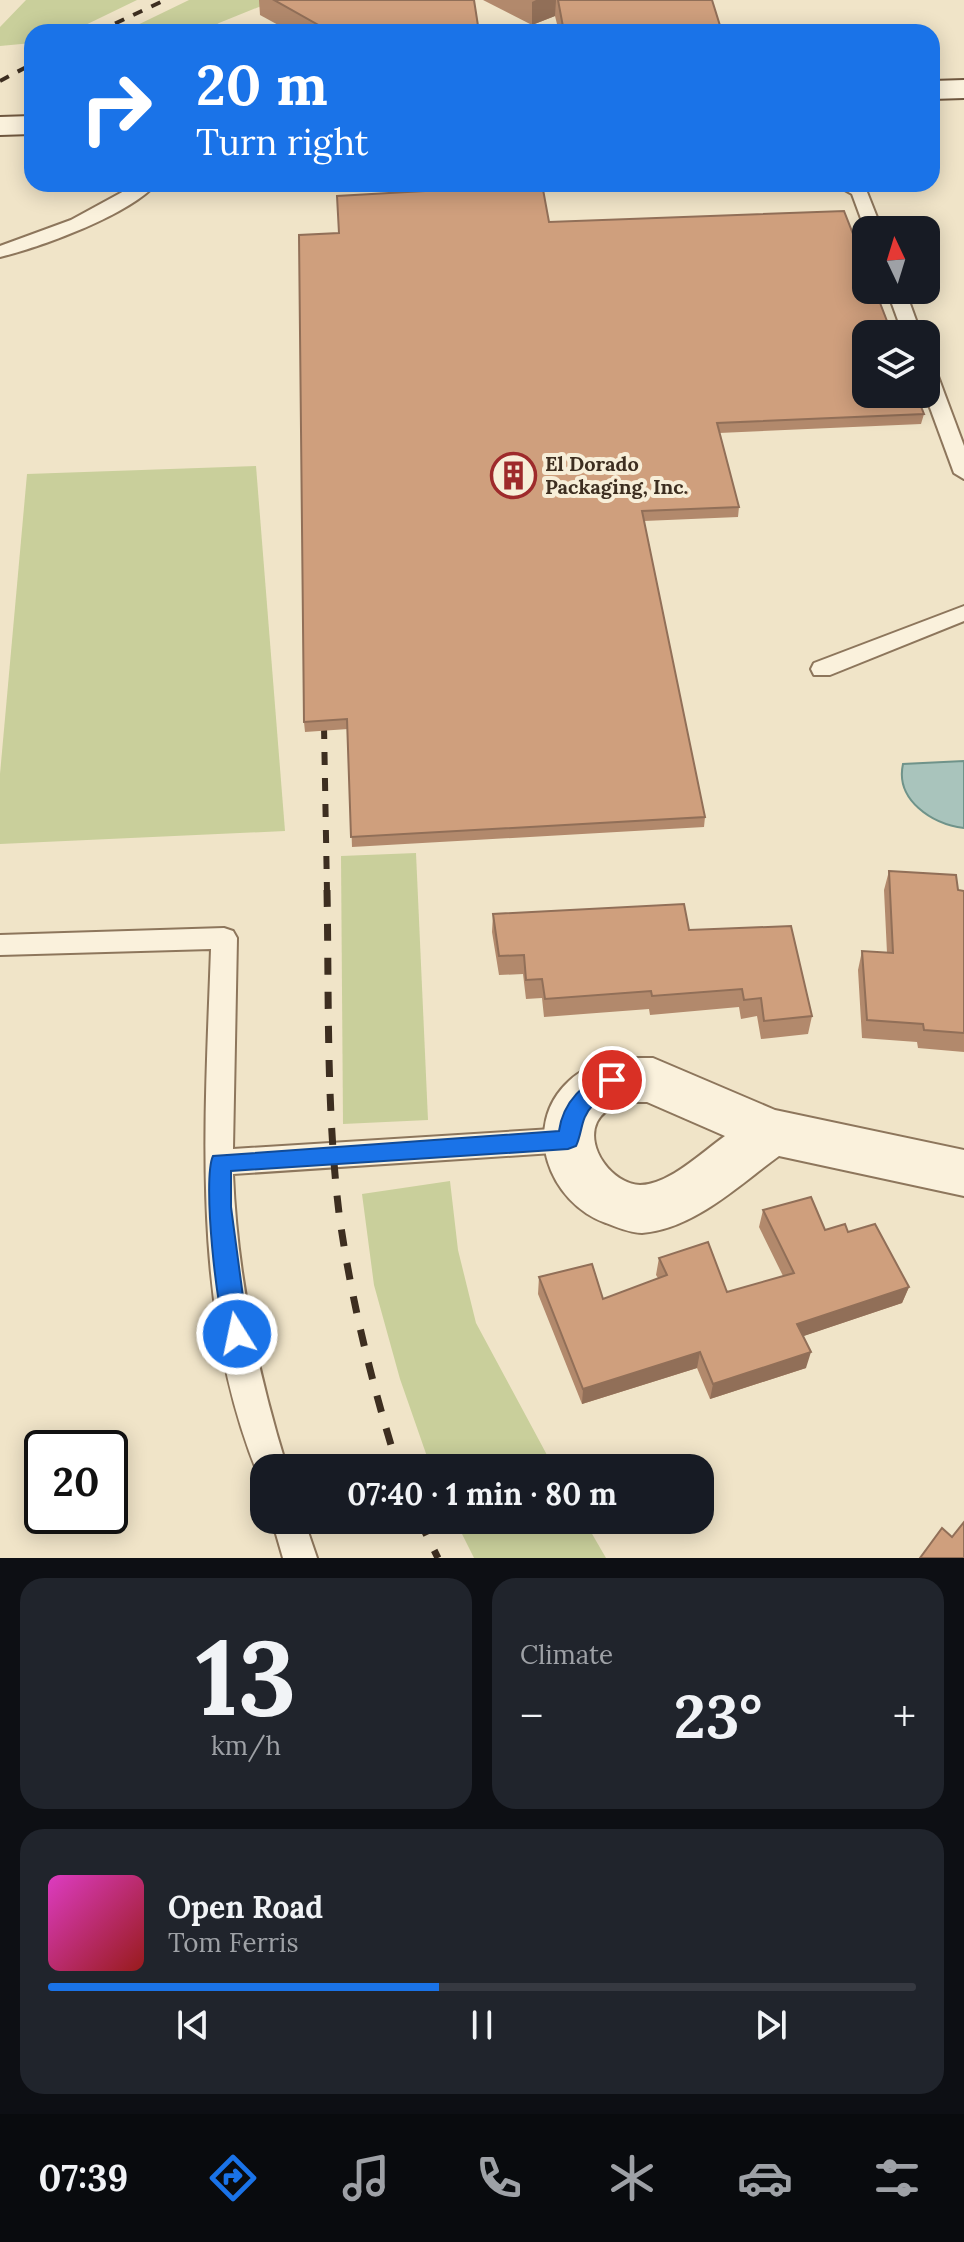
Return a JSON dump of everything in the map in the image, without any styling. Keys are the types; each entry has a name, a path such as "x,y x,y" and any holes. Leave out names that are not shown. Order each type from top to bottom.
{"street":[{"path":"940,90 964,89"},
{"path":"0,126 24,125"},
{"path":"772,1132 694,1188 671,1201 640,1209 611,1201 591,1186 575,1166 568,1140 572,1116 587,1096 612,1080 653,1080 696,1102 772,1132 964,1173"}],"lane":[{"path":"0,252 56,236 118,205 137,192"},
{"path":"859,192 868,216"},
{"path":"940,408 964,473"},
{"path":"822,669 964,613"},
{"path":"0,945 224,938 220,1207 231,1307 254,1414 267,1454"},
{"path":"220,1162 568,1140"},
{"path":"292,1534 300,1558"}],"green space":[{"path":"26,0 137,0 88,24 24,24 24,44 0,46 0,27"},
{"path":"189,0 276,0 217,24 140,24"},
{"path":"256,466 285,831 0,844 0,774 27,474"},
{"path":"416,853 428,1120 343,1124 341,856"},
{"path":"450,1181 458,1250 476,1323 546,1454 426,1454 400,1379 374,1285 362,1194"},
{"path":"462,1534 592,1534 606,1558 474,1558"}],"water":[{"path":"964,761 964,828 940,821 918,808 910,799 902,777 903,764"}],"building":[{"path":"274,0 474,0 478,24 317,24"},
{"path":"558,0 712,0 720,24 562,24"},
{"name":"El Dorado Packaging, Inc.","path":"407,192 543,192 549,222 844,211 852,231 852,304 880,304 887,320 852,320 852,408 922,408 924,414 717,423 739,507 642,511 705,817 351,837 347,719 304,722 299,235 339,233 337,196"},
{"path":"889,871 956,875 958,890 964,891 964,1033 924,1030 923,1024 867,1020 862,951 893,953"},
{"path":"684,904 689,930 791,926 812,1016 764,1021 761,998 744,1000 742,989 652,996 651,991 545,999 542,979 526,980 524,955 499,956 493,914"},
{"path":"811,1197 825,1230 845,1224 848,1232 875,1224 909,1287 797,1324 811,1352 713,1384 700,1352 583,1389 539,1277 592,1264 603,1299 667,1275 659,1258 708,1242 727,1292 794,1273 763,1210"},
{"path":"964,1522 964,1558 920,1558 942,1528 952,1537"}],"railway":[{"path":"114,24 165,0"},
{"path":"0,81 24,68"},
{"path":"324,726 327,892"},
{"path":"327,890 330,1092 339,1213 363,1342 394,1454"},
{"path":"426,1534 438,1558"}],"place":[{"name":"El Dorado Packaging, Inc.","path":"514,475"}],"route":[{"path":"237,1334 220,1207 220,1162 568,1140 572,1116 587,1096 612,1080"}]}
